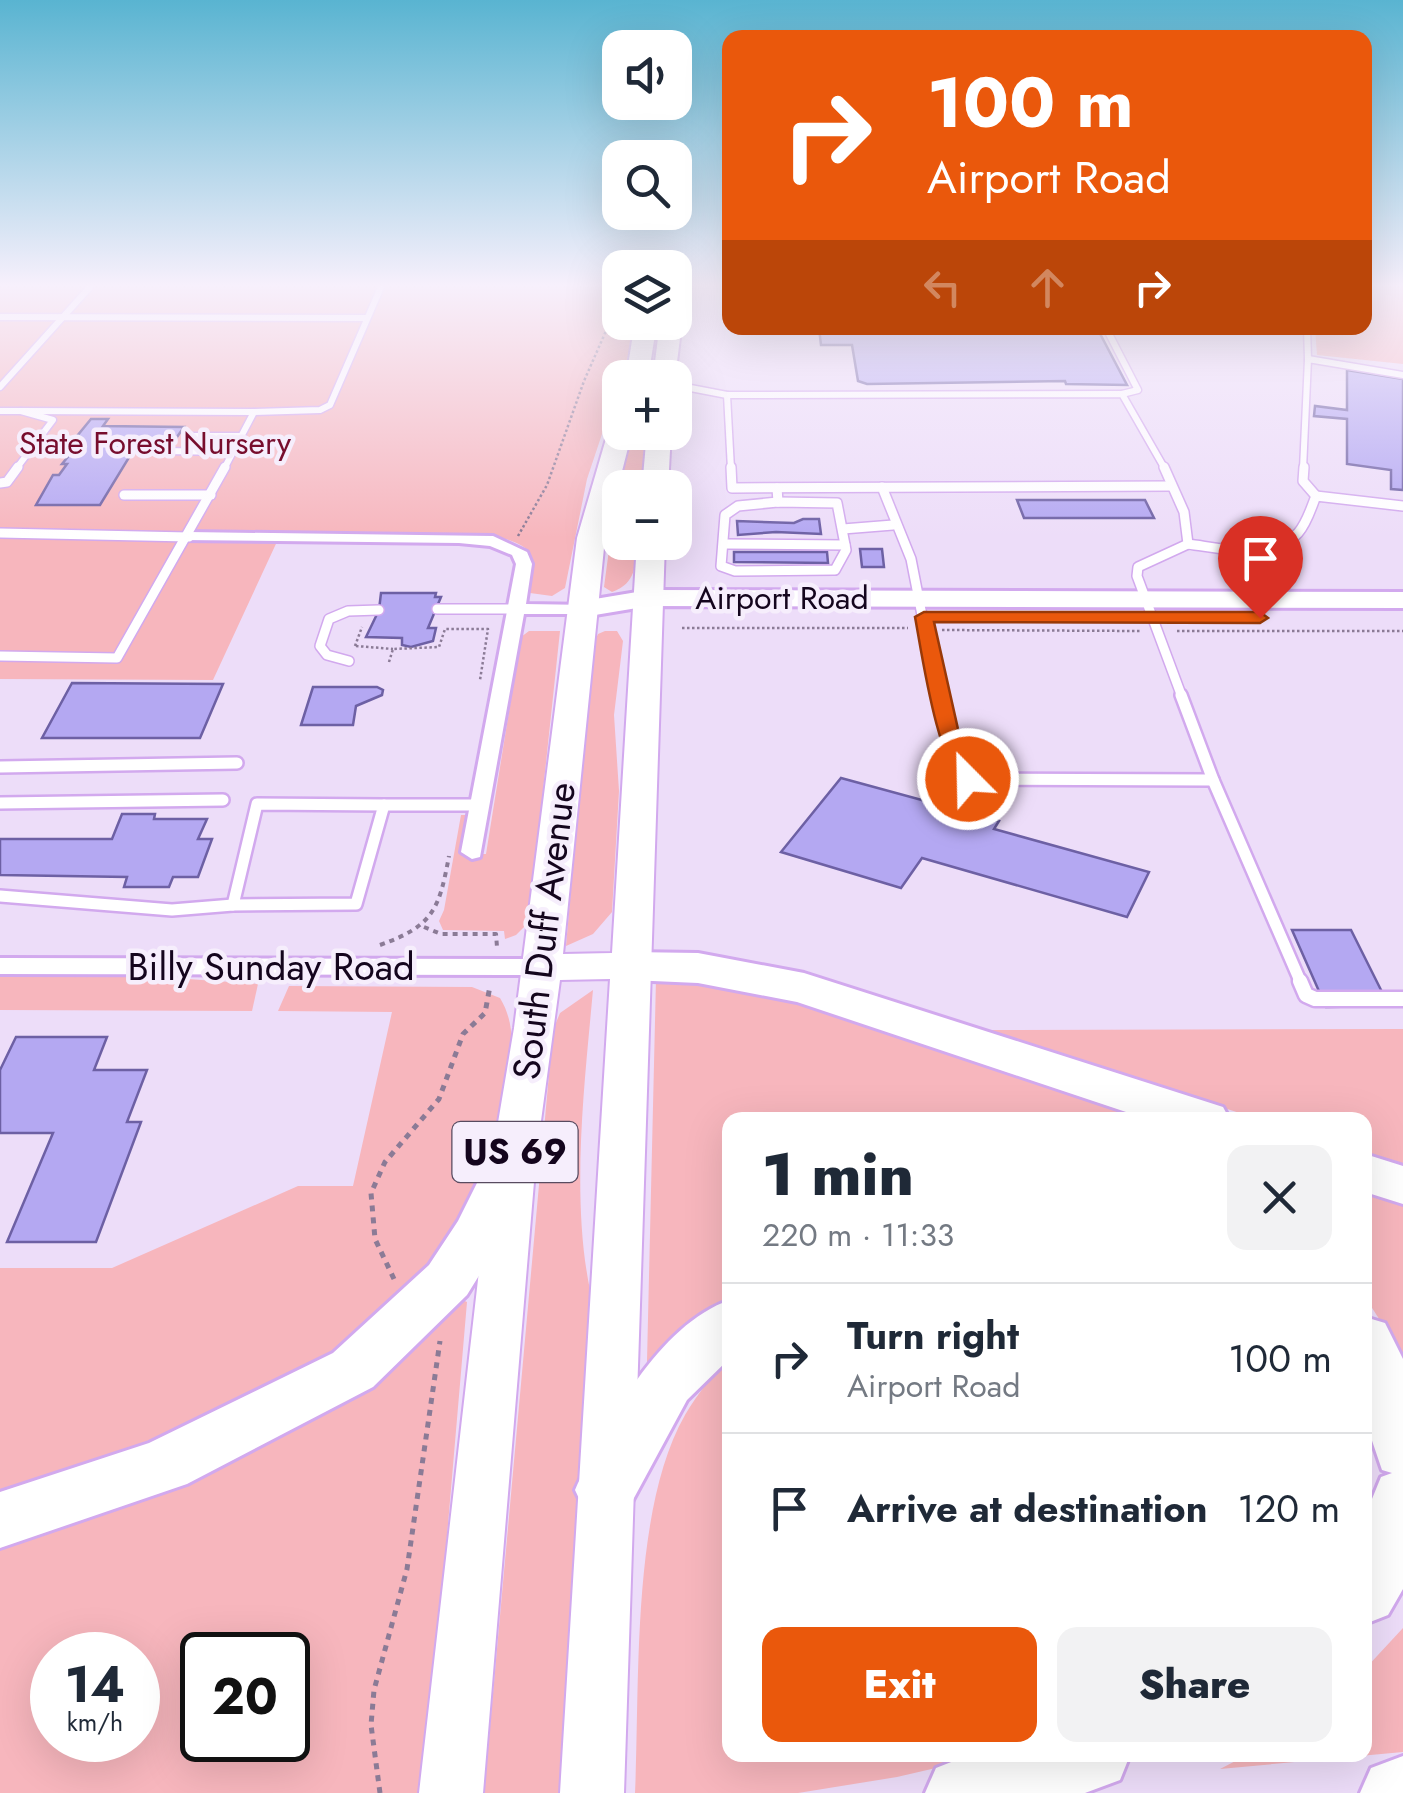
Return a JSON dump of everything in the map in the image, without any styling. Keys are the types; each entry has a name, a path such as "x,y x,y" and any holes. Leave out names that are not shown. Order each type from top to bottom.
{"highway":[{"path":"630,966 698,968 804,988 1181,1112"},
{"path":"0,1520 165,1465 353,1370 448,1280 480,1232 514,1158"},
{"path":"1372,1175 1403,1185"},
{"path":"606,1490 666,1384 722,1331"},
{"path":"1372,1354 1383,1377 1403,1451"},
{"path":"1372,1586 1403,1497"},
{"path":"962,1793 1070,1762"},
{"path":"1396,1793 1403,1792"}],"main road":[{"name":"South Duff Avenue","path":"451,1793 514,1158 583,609 600,494 614,450"},
{"name":"South Duff Avenue","path":"592,1793 651,560"},
{"name":"Airport Road","path":"583,609 916,614 1403,600"},
{"name":"Airport Road","path":"1151,608 1403,617"},
{"path":"541,967 630,966"}],"street":[{"path":"189,536 493,541 511,546 522,558 472,852"},
{"name":"Airport Road","path":"515,609 583,609"},
{"name":"Billy Sunday Road","path":"0,966 541,967"}],"lane":[{"path":"0,411 320,410 330,405 344,371"},
{"path":"692,390 727,395 1122,394 1138,390 1128,371"},
{"path":"1308,371 1304,481 1316,496 1403,506"},
{"path":"1377,371 1403,375"},
{"path":"1122,394 1189,522 1188,544"},
{"path":"727,395 732,488 1172,486"},
{"path":"0,484 7,482 53,420 21,412"},
{"path":"0,656 117,658 189,536 254,412"},
{"path":"190,436 242,436"},
{"path":"162,451 234,452"},
{"path":"882,487 894,524 907,545 916,614 950,738 968,779 1213,780"},
{"path":"777,488 778,502"},
{"path":"124,495 211,496"},
{"path":"1316,496 1300,531 1285,545 1252,550 1188,544 1138,567 1138,576 1213,780 1308,997 1403,999"},
{"path":"837,503 842,529 845,545 841,564 834,570 736,570 722,566 718,558 725,544 725,515 738,506 837,503"},
{"path":"842,529 894,524"},
{"path":"0,533 189,536"},
{"path":"725,544 845,545"},
{"path":"437,610 515,609"},
{"path":"349,662 327,655 320,646 320,635 329,619 348,612 379,610"},
{"path":"0,767 237,763"},
{"path":"0,803 223,800"},
{"path":"234,906 257,804 483,805"},
{"path":"0,896 172,910 356,904 384,804"}],"path":[{"path":"513,542 530,520 546,486 592,371"},
{"path":"682,628 916,614"},
{"path":"349,662 356,646 435,648 441,644 445,629 488,629 480,686"},
{"path":"952,630 1128,631"},
{"path":"1187,631 1403,631"},
{"path":"389,662 393,649"},
{"path":"379,945 424,927 440,906 458,805"},
{"path":"424,927 441,934 496,934 498,940"},
{"path":"400,1285 390,1274 375,1240 371,1193 385,1162 439,1099 458,1044 484,1013 489,992"},
{"path":"380,1793 372,1735 374,1690 407,1569 440,1355 438,1326"}],"green space":[{"name":"State Forest Nursery","path":"0,371 602,371 602,434 587,479 565,588 552,596 530,593 530,554 506,539 281,533 213,680 0,679"},
{"path":"626,450 647,450 645,470 622,470"},
{"path":"608,560 636,560 626,584 612,592 604,587"},
{"path":"529,631 560,631 529,922 516,935 505,939 504,931 443,930 439,921 461,815 468,815 461,854 486,854 521,637"},
{"path":"617,631 623,641 614,715 619,791 612,912 593,934 566,946 592,647 598,634"},
{"path":"0,976 144,976 258,984 252,1011 0,1010"},
{"path":"656,979 781,995 1144,1112 722,1112 722,1315 653,1373 647,1361"},
{"path":"289,986 472,987 500,998 512,1041 497,1131 476,1188 439,1255 422,1280 378,1322 279,1388 170,1438 0,1498 0,1268 112,1268 298,1186 353,1186 392,1012 278,1011"},
{"path":"593,990 580,1191 586,1270 594,1307 563,1793 484,1793 553,1030 560,1013"},
{"path":"1403,1029 1403,1167 1372,1156 1372,1112 1236,1112 985,1030"},
{"path":"1372,1188 1403,1198 1403,1356 1372,1308"},
{"path":"458,1298 467,1302 425,1793 0,1793 0,1540"},
{"path":"722,1363 722,1762 962,1762 798,1793 635,1793 647,1547 668,1454 685,1415"},
{"path":"1403,1628 1403,1752 1372,1755 1372,1661"},
{"path":"1234,1762 1295,1762 1220,1769"}],"building":[{"path":"856,371 1119,371 1127,385 1065,381 858,381"},
{"path":"1347,371 1403,379 1403,490 1391,489 1391,470 1347,464 1347,419 1314,416 1315,406 1347,410"},
{"path":"91,419 108,419 103,426 184,427 170,447 138,447 100,505 36,505 53,475 59,475 67,464 62,464 71,453 66,453 72,447 68,447"},
{"path":"1017,500 1145,500 1154,518 1024,518"},
{"path":"819,519 821,534 738,535 737,521 794,523"},
{"path":"860,549 882,549 884,567 862,567"},
{"path":"734,552 827,552 828,563 734,562"},
{"path":"381,593 436,593 435,597 441,597 428,628 436,628 433,641 411,647 402,645 402,638 366,637 379,610"},
{"path":"72,683 223,684 200,738 42,738"},
{"path":"313,687 383,690 382,695 356,706 353,725 301,725"},
{"path":"841,778 999,821 994,829 1149,872 1127,917 922,858 901,888 781,852"},
{"path":"122,814 155,814 154,819 207,819 198,839 212,839 198,877 173,877 169,887 124,887 127,877 0,875 0,839 112,839"},
{"path":"1292,930 1351,930 1389,1006 1326,1007"},
{"path":"16,1037 107,1037 94,1070 147,1070 127,1122 141,1122 96,1242 7,1242 53,1133 0,1133 0,1070"}],"route":[{"path":"968,779 950,738 924,617 1260,618"}]}
